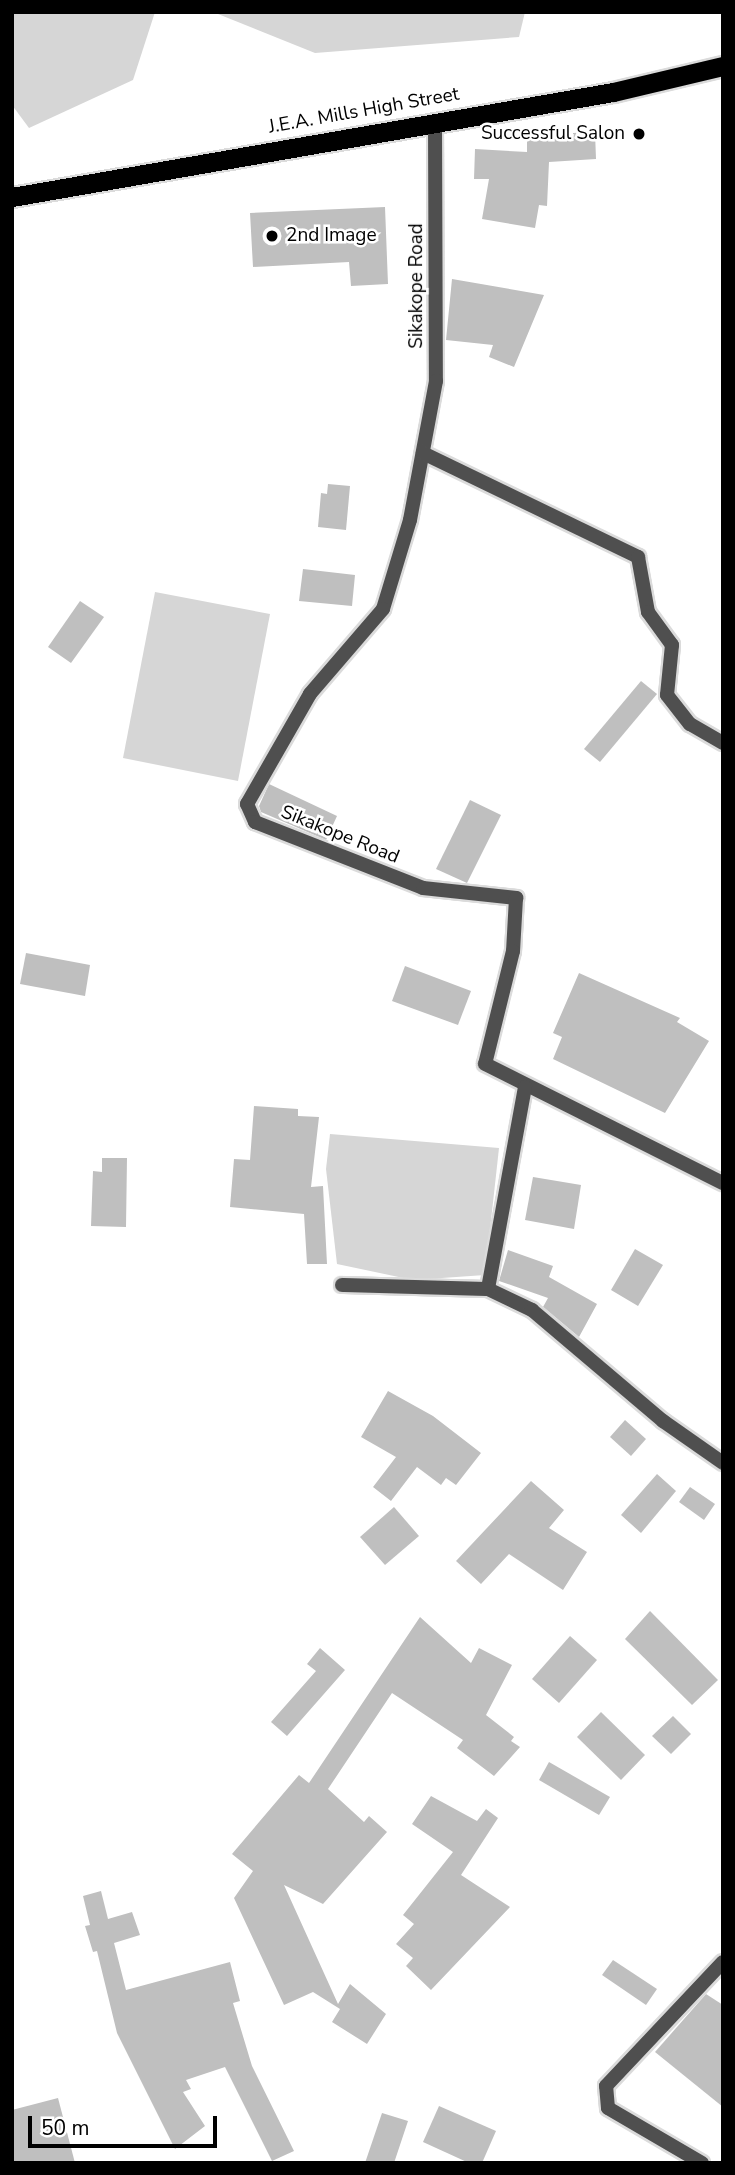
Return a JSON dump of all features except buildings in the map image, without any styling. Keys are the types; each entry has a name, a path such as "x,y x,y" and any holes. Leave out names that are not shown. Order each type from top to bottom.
{"highway":[{"name":"J.E.A. Mills High Street","path":"12,197 613,92 723,66"}],"street":[{"name":"Sikakope Road","path":"435,122 436,381 410,520 383,609 310,694 247,804 255,821 423,888 516,898 513,951 485,1064 526,1087 723,1183"},
{"path":"423,453 638,557 648,612 672,645 667,695 690,724 723,743"},
{"path":"488,1289 526,1087"},
{"path":"342,1285 488,1289 532,1310 663,1421 723,1463"},
{"path":"702,2163 608,2108 606,2086 723,1962"}],"shaded area":[{"path":"12,12 155,12 133,80 29,128 12,105"},
{"path":"213,12 525,12 519,37 315,53"},
{"path":"155,592 270,614 238,781 123,758"},
{"path":"330,1134 499,1148 485,1275 413,1280 337,1264 326,1169"}],"place":[{"name":"Successful Salon","path":"639,134"},
{"name":"2nd Image","path":"272,236"}]}
